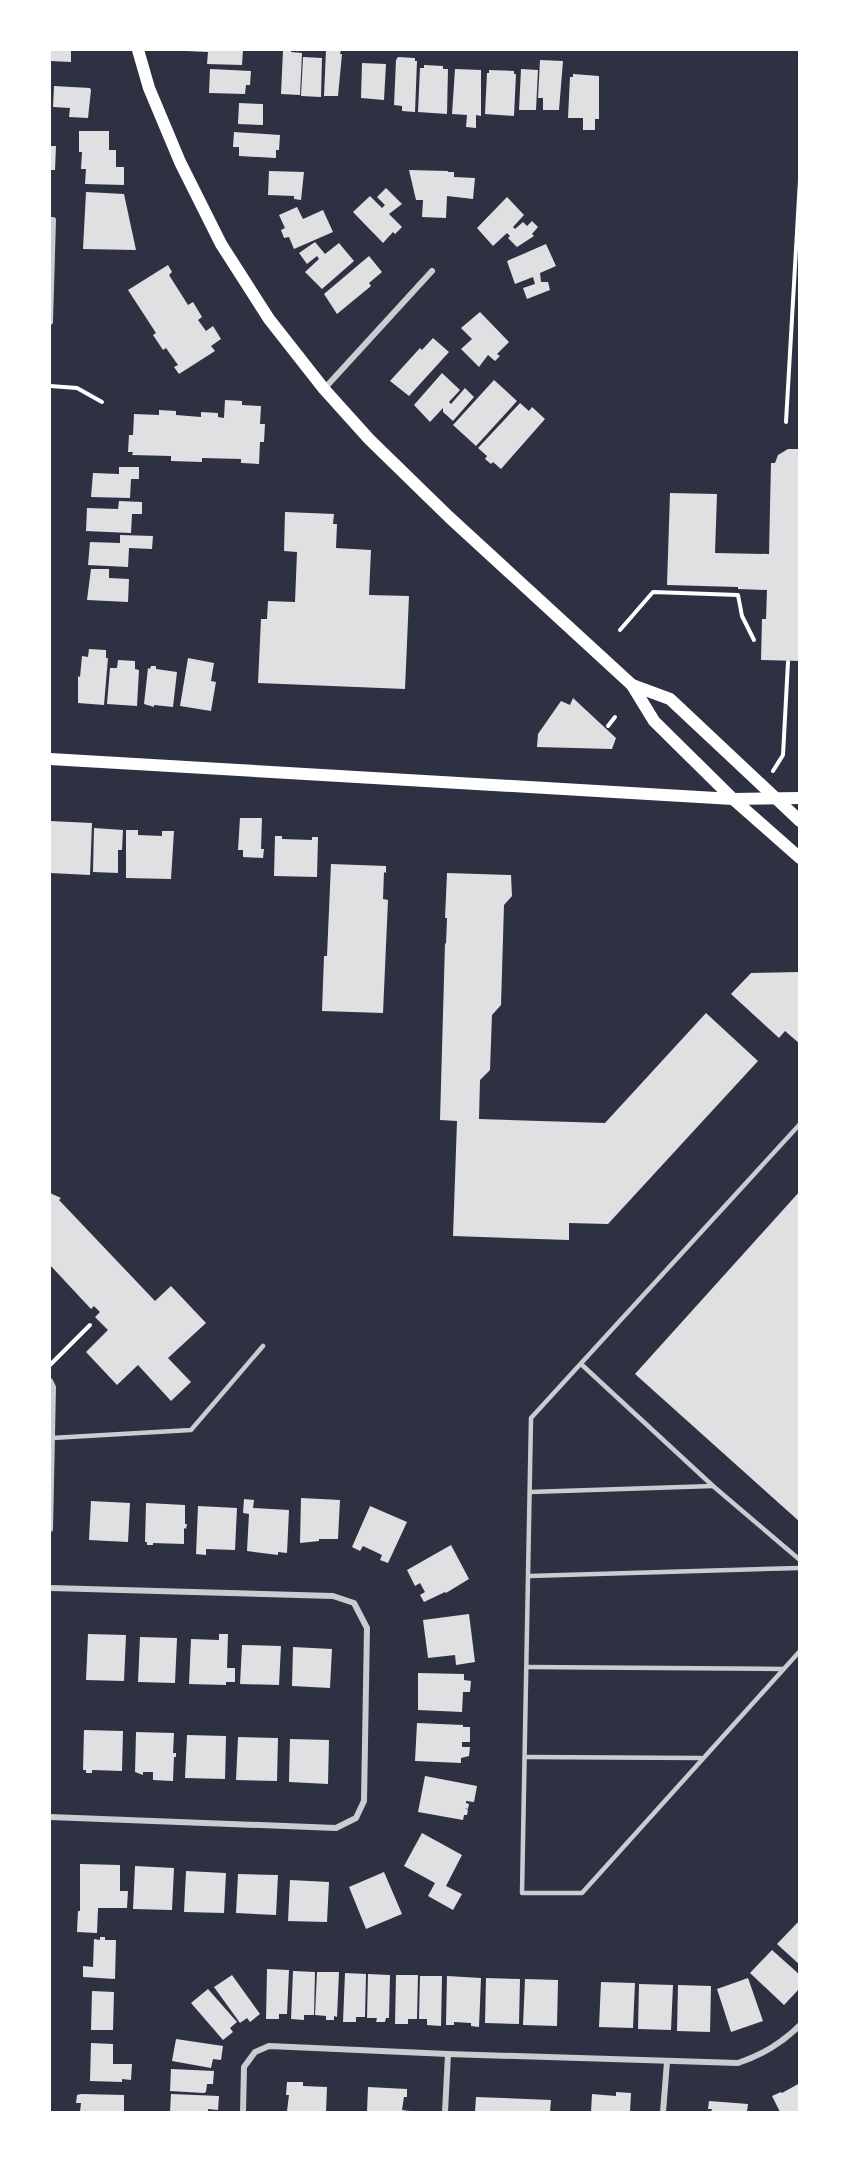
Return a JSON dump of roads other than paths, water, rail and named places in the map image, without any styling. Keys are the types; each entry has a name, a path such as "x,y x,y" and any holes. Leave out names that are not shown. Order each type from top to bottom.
{"main road":[{"path":"138,50 149,88 180,162 221,244 276,328 324,389 369,439 441,509 632,685 654,721 733,799 800,858"},
{"path":"632,685 670,699 800,821"},
{"path":"50,759 733,799 800,798"}],"street":[{"path":"50,322 51,220"},
{"path":"324,389 432,271"},
{"path":"50,1381 52,1387 50,1529"},
{"path":"50,1588 333,1596 354,1603 367,1628 364,1801 356,1818 336,1828 50,1817"},
{"path":"243,2112 244,2067 255,2052 270,2046 738,2063 760,2055 784,2041 800,2025"},
{"path":"445,2112 448,2054"},
{"path":"663,2112 667,2061"}],"lane":[{"path":"800,1124 531,1418 522,1893 582,1893 701,1758 800,1651"},
{"path":"52,1438 191,1430 263,1346"},
{"path":"581,1364 713,1485 800,1560"},
{"path":"530,1492 713,1485"},
{"path":"529,1576 800,1568"},
{"path":"527,1667 783,1669"},
{"path":"525,1757 701,1758"}]}
